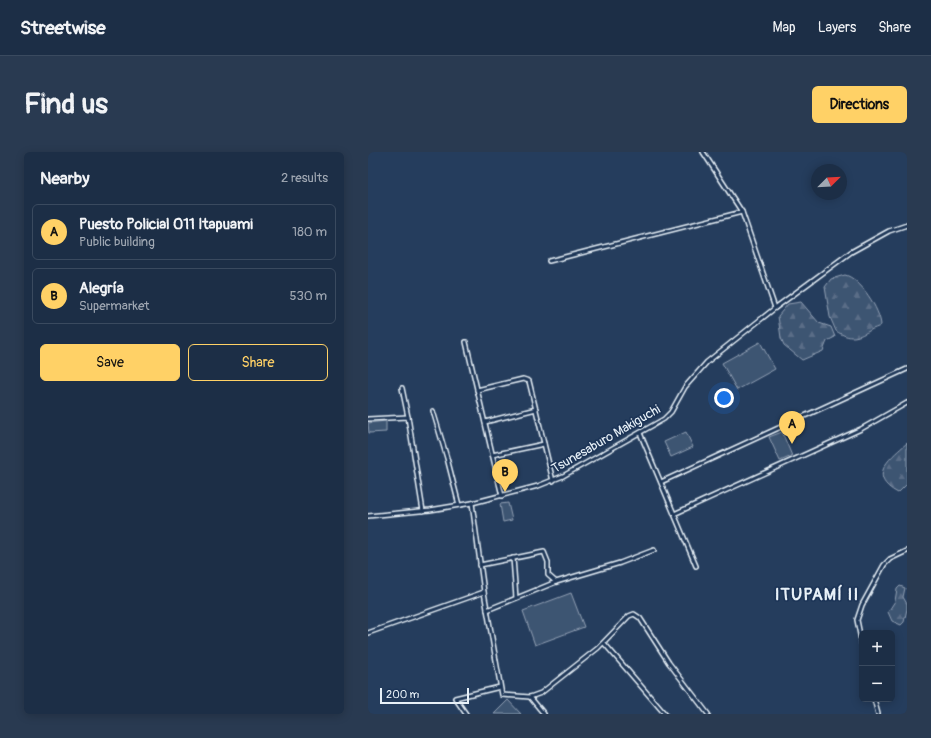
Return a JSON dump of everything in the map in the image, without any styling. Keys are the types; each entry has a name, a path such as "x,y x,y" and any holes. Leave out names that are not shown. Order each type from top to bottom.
{"street":[{"path":"703,152 742,212 775,308"},
{"path":"549,261 742,212"},
{"path":"906,225 907,230"},
{"name":"Tsunesaburo Makiguchi","path":"368,516 423,511 472,503 554,481 667,417 685,387 707,362 775,308 851,252 889,231 906,225"},
{"path":"466,342 502,496"},
{"path":"661,482 907,369"},
{"path":"477,390 527,379 530,384 554,481"},
{"path":"402,388 423,511"},
{"path":"674,514 861,429 907,403"},
{"path":"485,422 536,409"},
{"path":"433,411 459,505"},
{"path":"368,419 408,417"},
{"path":"640,433 696,566"},
{"path":"492,455 544,444"},
{"path":"472,503 484,592 502,695 530,697 542,692 604,643 629,616 634,614 640,618 669,663 708,714"},
{"path":"487,610 556,582 620,563 654,550"},
{"path":"859,630 857,620 862,605 884,565 890,559 907,551"},
{"path":"480,564 544,552 548,562 548,575 556,582"},
{"path":"513,558 516,598"},
{"path":"368,633 484,592"},
{"path":"604,643 665,714"},
{"path":"466,714 455,698 500,687"},
{"path":"530,697 544,714"},
{"path":"875,702 878,714"}],"green space":[{"path":"845,275 851,277 863,288 877,311 881,325 861,335 853,337 845,336 836,331 830,317 825,287 831,279"},
{"path":"801,302 819,323 831,327 835,337 827,341 823,351 802,360 784,345 781,338 778,316 788,304"},
{"path":"760,342 775,369 737,390 722,363"},
{"path":"386,421 386,432 369,433 368,423"},
{"path":"686,432 693,447 671,457 664,442"},
{"path":"782,432 792,456 780,461 769,437"},
{"path":"907,443 907,484 898,493 889,487 882,474 888,461"},
{"path":"508,503 512,520 503,522 500,504"},
{"path":"900,586 905,588 903,597 907,604 904,622 901,625 892,621 888,612 895,601 897,589"},
{"path":"571,593 584,627 535,645 523,611"},
{"path":"508,700 521,714 494,714"}],"place":[{"name":"Puesto Policial 011 Itapuami","path":"792,444"},
{"name":"Alegría","path":"505,492"}],"district":[{"name":"ITUPAMÍ II","path":"817,594"}]}
